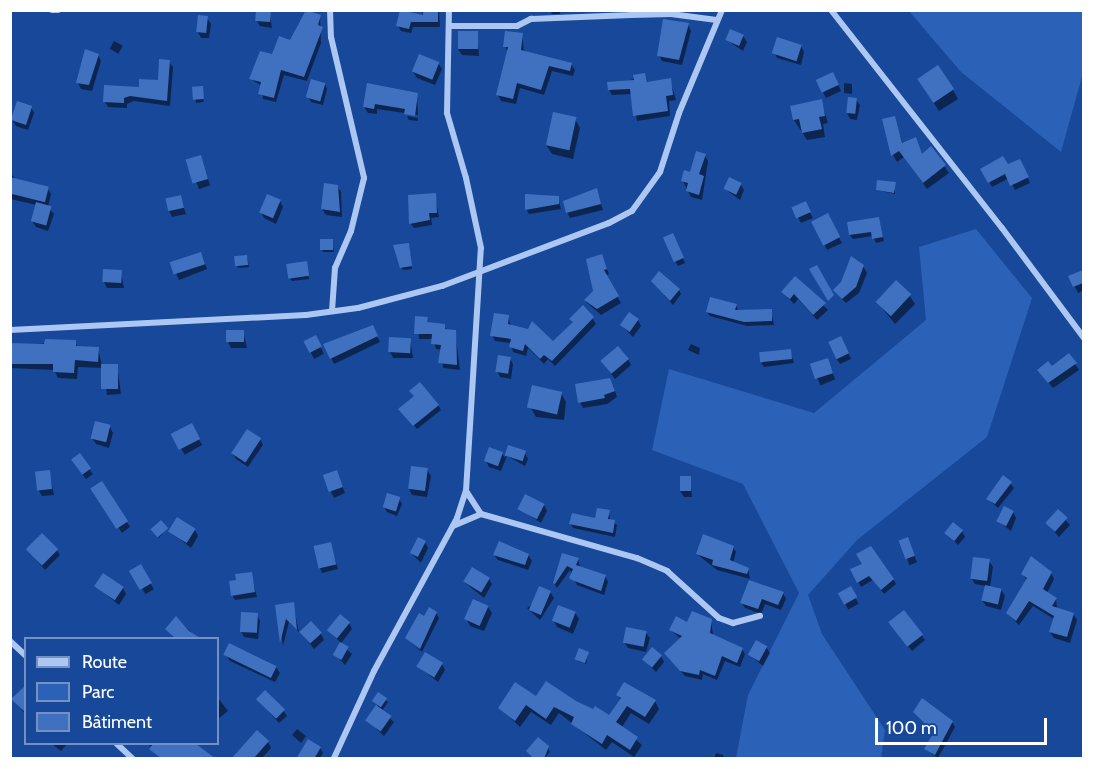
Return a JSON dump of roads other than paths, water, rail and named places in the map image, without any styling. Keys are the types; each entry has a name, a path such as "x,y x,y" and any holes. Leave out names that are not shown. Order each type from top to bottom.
{"street":[{"path":"52,10 58,10"},
{"path":"330,10 331,37 364,178 351,231 335,268 332,311"},
{"path":"334,759 374,671 452,526 466,491 482,273 477,224 445,99 451,26 449,10"},
{"path":"10,330 358,308 482,273 632,211 660,172 722,10"},
{"path":"831,10 1002,228 1083,338"},
{"path":"451,26 517,26 531,19 671,14 717,20"},
{"path":"466,491 481,514"},
{"path":"452,526 481,514 647,562 667,571 719,618 733,623 760,616"},
{"path":"10,641 24,654"},
{"path":"118,745 132,759"}]}
